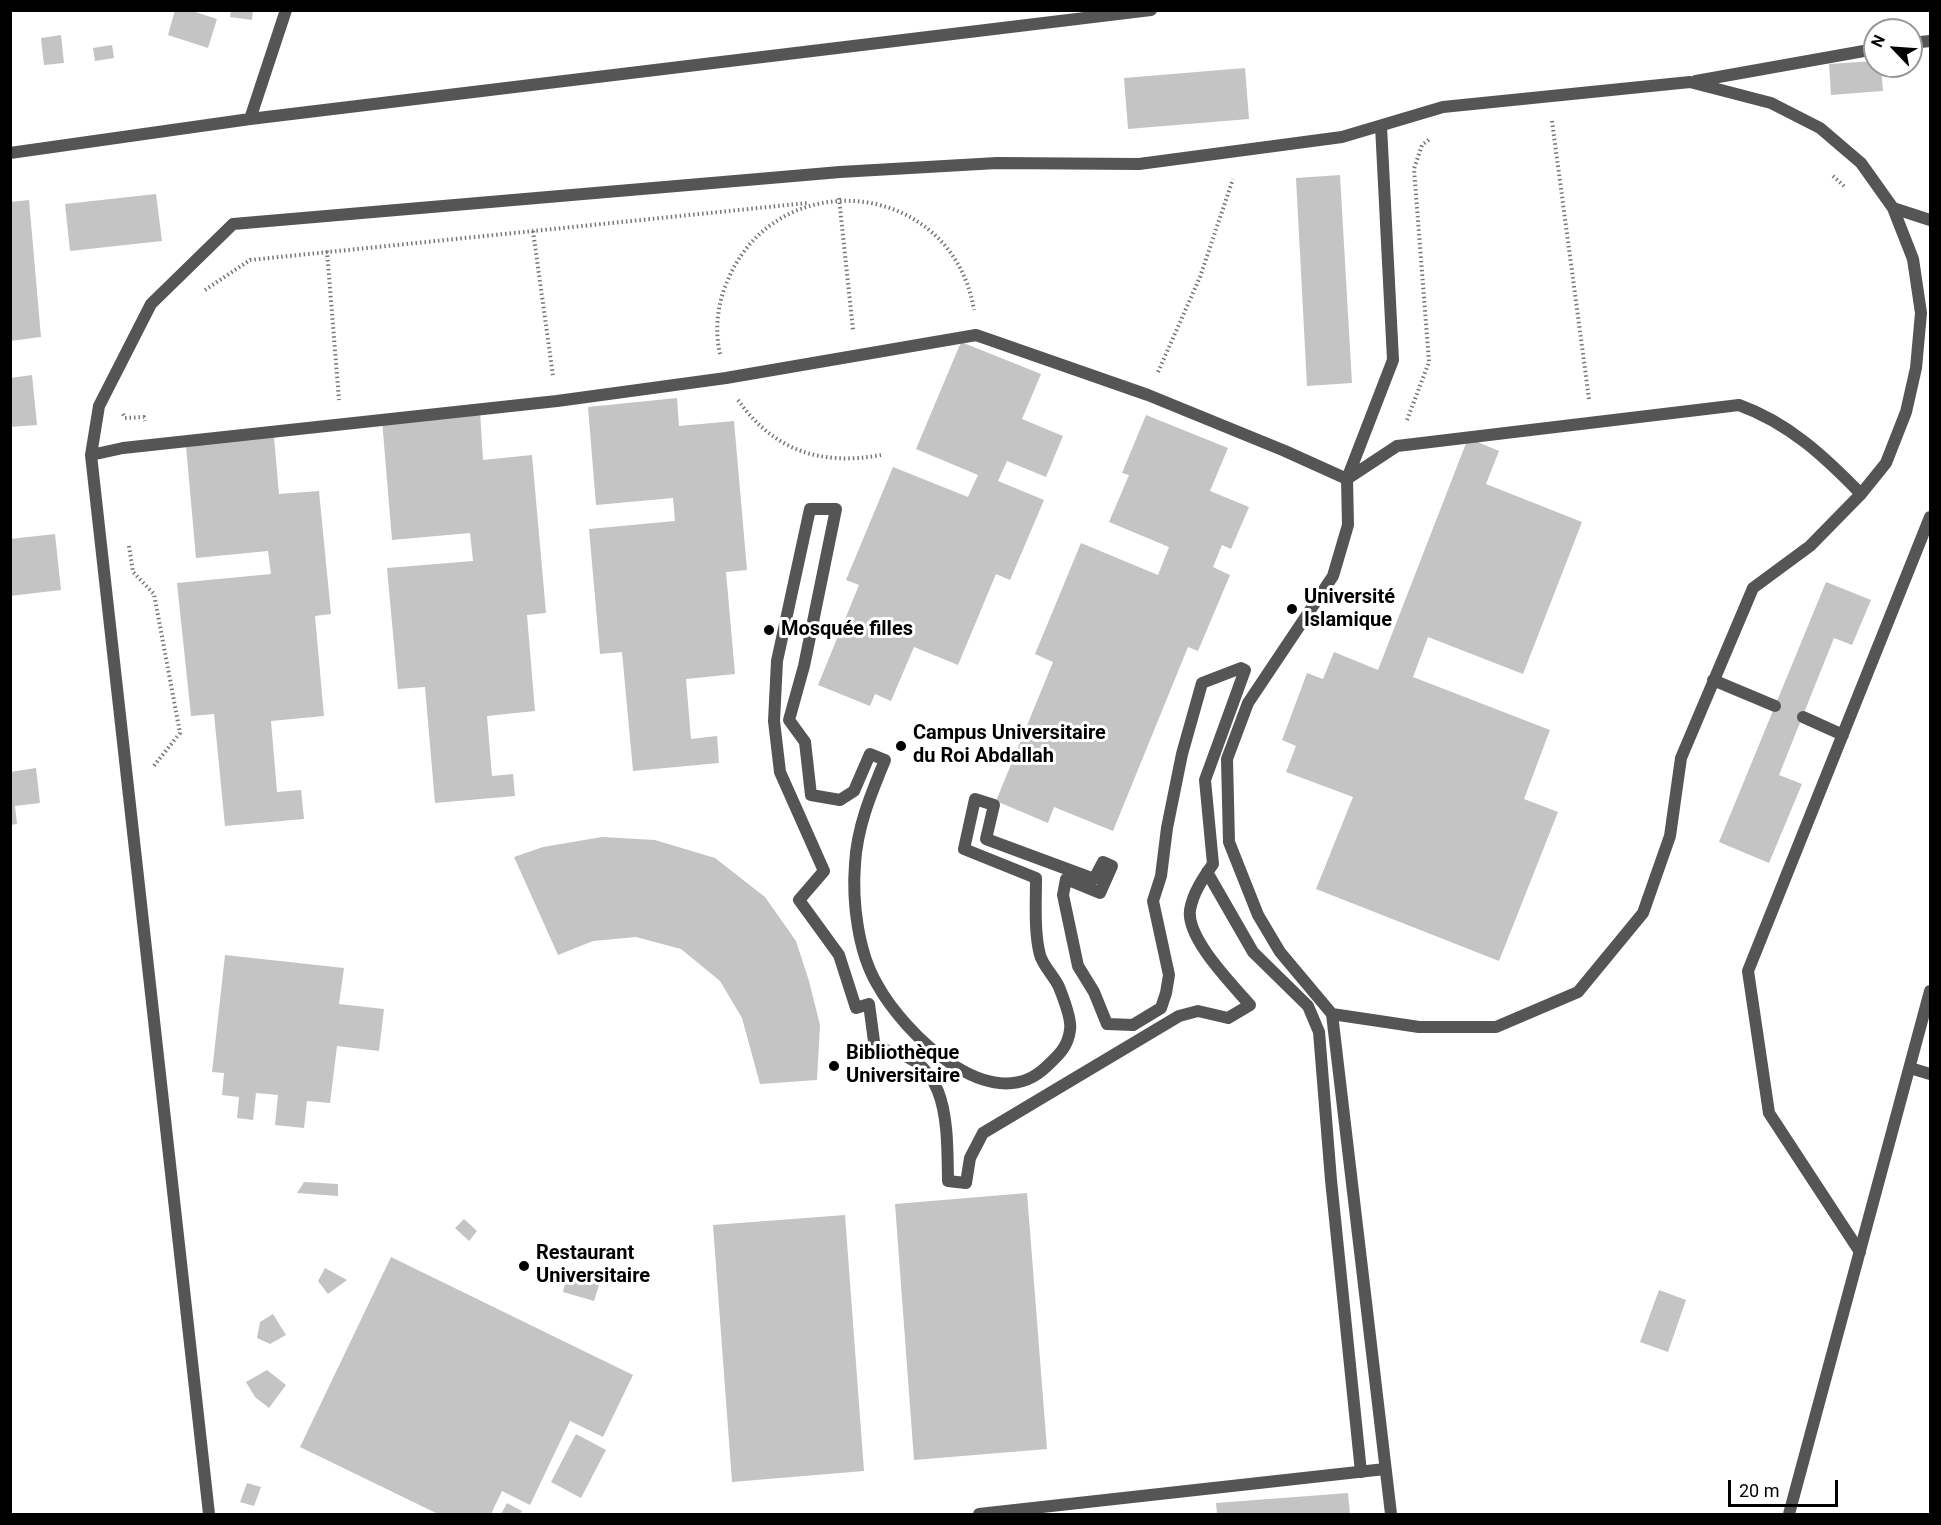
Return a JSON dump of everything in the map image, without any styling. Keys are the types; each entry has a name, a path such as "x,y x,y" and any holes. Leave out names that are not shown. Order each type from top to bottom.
{"street":[{"path":"250,119 286,10"},
{"path":"10,153 250,119 1151,10"},
{"path":"209,1515 91,454 99,406 152,304 233,224 840,172 997,163 1139,164 1342,137 1443,107 1690,82 1863,52"},
{"path":"1332,1014 1419,1027 1496,1027 1578,992 1643,913 1671,836 1681,758 1753,588 1810,546 1861,494 1886,463 1906,412 1916,368 1921,313 1913,259 1893,208 1861,163 1820,128 1772,103 1690,82"},
{"path":"1381,126 1393,360 1347,479 1348,525 1333,576 1248,703 1227,759 1228,842 1258,915 1280,952 1332,1014 1391,1515"},
{"path":"1893,208 1930,220"},
{"path":"91,454 147,445 557,401 726,378 976,334 1148,395 1347,479"},
{"path":"1347,479 1397,446 1739,405 1765,414 1817,449 1861,494"},
{"path":"810,509 836,509 804,666 789,720 805,742 811,795 840,800 854,791 870,754 885,760 865,808 855,864 855,895 863,947 872,974 899,1018 945,1059 974,1077 995,1084 1019,1082 1040,1074 1064,1051 1071,1028 1059,987 1040,957 1036,878 964,849 975,800 993,805 986,839 1094,879 1103,862 1112,867 1100,893 1066,879 1063,895 1078,966 1094,992 1107,1024 1133,1025 1161,1008 1169,975 1153,901 1161,876 1167,828 1182,754 1202,682 1241,668 1245,670 1205,780 1213,864 1207,872 1200,883 1190,912 1200,945 1250,1005 1228,1018 1198,1011 1179,1016 983,1133 970,1158 966,1183 948,1181 948,1149 941,1097 932,1076 910,1057 874,1049 869,1004 856,1008 839,955 800,900 808,888 816,884 824,871 780,772 774,721 777,661 810,509"},
{"path":"1860,1252 1769,1113 1748,971 1930,517"},
{"path":"1713,680 1775,706"},
{"path":"1803,717 1843,735"},
{"path":"1207,872 1253,952 1308,1006 1319,1032 1331,1180 1361,1472"},
{"path":"1789,1515 1930,991"},
{"path":"1910,1068 1930,1074"},
{"path":"979,1515 1385,1469"}],"path":[{"path":"1549,96 1589,400"},
{"path":"1417,422 1406,423 1429,362 1414,170 1422,145 1437,134"},
{"path":"1384,173 1414,170"},
{"path":"840,172 838,200 856,355"},
{"path":"1831,173 1853,195"},
{"path":"1222,180 1244,178"},
{"path":"1148,395 1200,276 1233,179"},
{"path":"862,194 812,204 787,214 764,230 745,249 730,272 721,297 717,324 719,351 726,378 738,402 756,423 777,440 801,452 828,458 854,460 881,455"},
{"path":"203,291 250,260 838,200 866,201 892,207 916,219 937,236 955,257 967,281 974,307 976,334"},
{"path":"534,231 557,401"},
{"path":"327,251 341,424"},
{"path":"1578,401 1601,399"},
{"path":"119,408 125,418 144,417 147,445"},
{"path":"128,540 133,572 154,594 180,733 153,766 154,777"}],"building":[{"path":"175,10 189,10 217,19 208,48 168,35"},
{"path":"231,10 253,10 252,20 230,17"},
{"path":"61,35 64,63 44,65 41,38"},
{"path":"112,45 114,58 95,61 93,48"},
{"path":"1863,62 1863,78 1882,78 1883,91 1831,95 1829,64"},
{"path":"1245,68 1249,119 1128,129 1124,78"},
{"path":"1340,175 1352,383 1307,386 1296,178"},
{"path":"156,194 162,241 70,251 65,204"},
{"path":"29,200 41,337 10,341 10,202"},
{"path":"961,342 1041,374 1022,419 1063,436 1046,477 1007,461 998,481 1044,500 1010,580 996,574 958,665 914,647 891,701 875,694 870,706 818,685 859,585 846,580 893,467 968,497 978,475 916,449"},
{"path":"32,375 37,425 10,427 10,378"},
{"path":"677,398 679,426 734,421 747,570 726,572 735,674 686,679 691,739 717,736 719,763 633,771 622,652 600,654 589,529 675,521 673,498 596,505 588,407"},
{"path":"480,411 483,460 532,455 546,613 527,615 535,711 487,716 492,776 513,774 515,796 435,803 425,687 398,689 387,568 473,561 470,533 392,540 382,420"},
{"path":"1146,415 1228,448 1210,491 1249,507 1231,549 1222,545 1213,567 1230,575 1198,651 1188,647 1113,831 1054,807 1048,823 996,801 1053,662 1035,654 1081,543 1158,575 1169,547 1109,522 1129,475 1122,473"},
{"path":"274,437 279,494 319,491 331,614 315,616 324,716 271,721 277,792 301,790 304,819 225,826 214,714 191,716 177,583 271,574 268,551 196,558 186,446"},
{"path":"1468,438 1499,451 1486,484 1582,522 1523,674 1428,637 1413,677 1550,730 1524,799 1558,812 1499,961 1316,889 1353,797 1286,772 1296,746 1282,740 1307,673 1323,679 1334,652 1378,670"},
{"path":"55,534 61,590 10,596 10,539"},
{"path":"1826,582 1871,600 1852,645 1834,638 1779,775 1802,784 1769,863 1719,842"},
{"path":"36,768 40,803 15,806 17,824 10,825 10,772"},
{"path":"602,837 655,840 715,858 765,897 796,941 809,981 820,1025 817,1080 760,1084 742,1018 720,981 681,949 636,937 593,941 558,955 514,857 543,847"},
{"path":"225,955 344,968 339,1004 384,1009 379,1051 337,1046 330,1103 307,1101 304,1128 275,1125 278,1095 256,1093 253,1120 237,1118 239,1097 222,1095 224,1073 212,1072"},
{"path":"304,1182 338,1184 338,1196 297,1193"},
{"path":"1027,1193 1047,1449 914,1460 895,1204"},
{"path":"845,1215 864,1471 732,1482 713,1225"},
{"path":"464,1219 477,1231 469,1241 455,1228"},
{"path":"391,1257 633,1375 603,1437 570,1421 530,1505 502,1491 491,1514 438,1514 300,1447"},
{"path":"325,1268 347,1280 328,1294 318,1281"},
{"path":"568,1272 600,1282 594,1301 563,1292"},
{"path":"1659,1290 1686,1300 1668,1352 1640,1342"},
{"path":"273,1314 286,1335 270,1344 257,1338 260,1322"},
{"path":"267,1370 286,1385 269,1408 255,1397 246,1382"},
{"path":"576,1434 606,1450 581,1498 551,1482"},
{"path":"247,1483 261,1487 254,1506 240,1502"},
{"path":"1348,1493 1350,1514 1217,1514 1216,1503"},
{"path":"507,1503 522,1511 520,1514 501,1514"}],"place":[{"name":"Université Islamique","path":"1292,609"},
{"name":"Mosquée filles","path":"769,630"},
{"name":"Campus Universitaire du Roi Abdallah","path":"901,746"},
{"name":"Bibliothèque Universitaire","path":"834,1066"},
{"name":"Restaurant Universitaire","path":"524,1266"}]}
